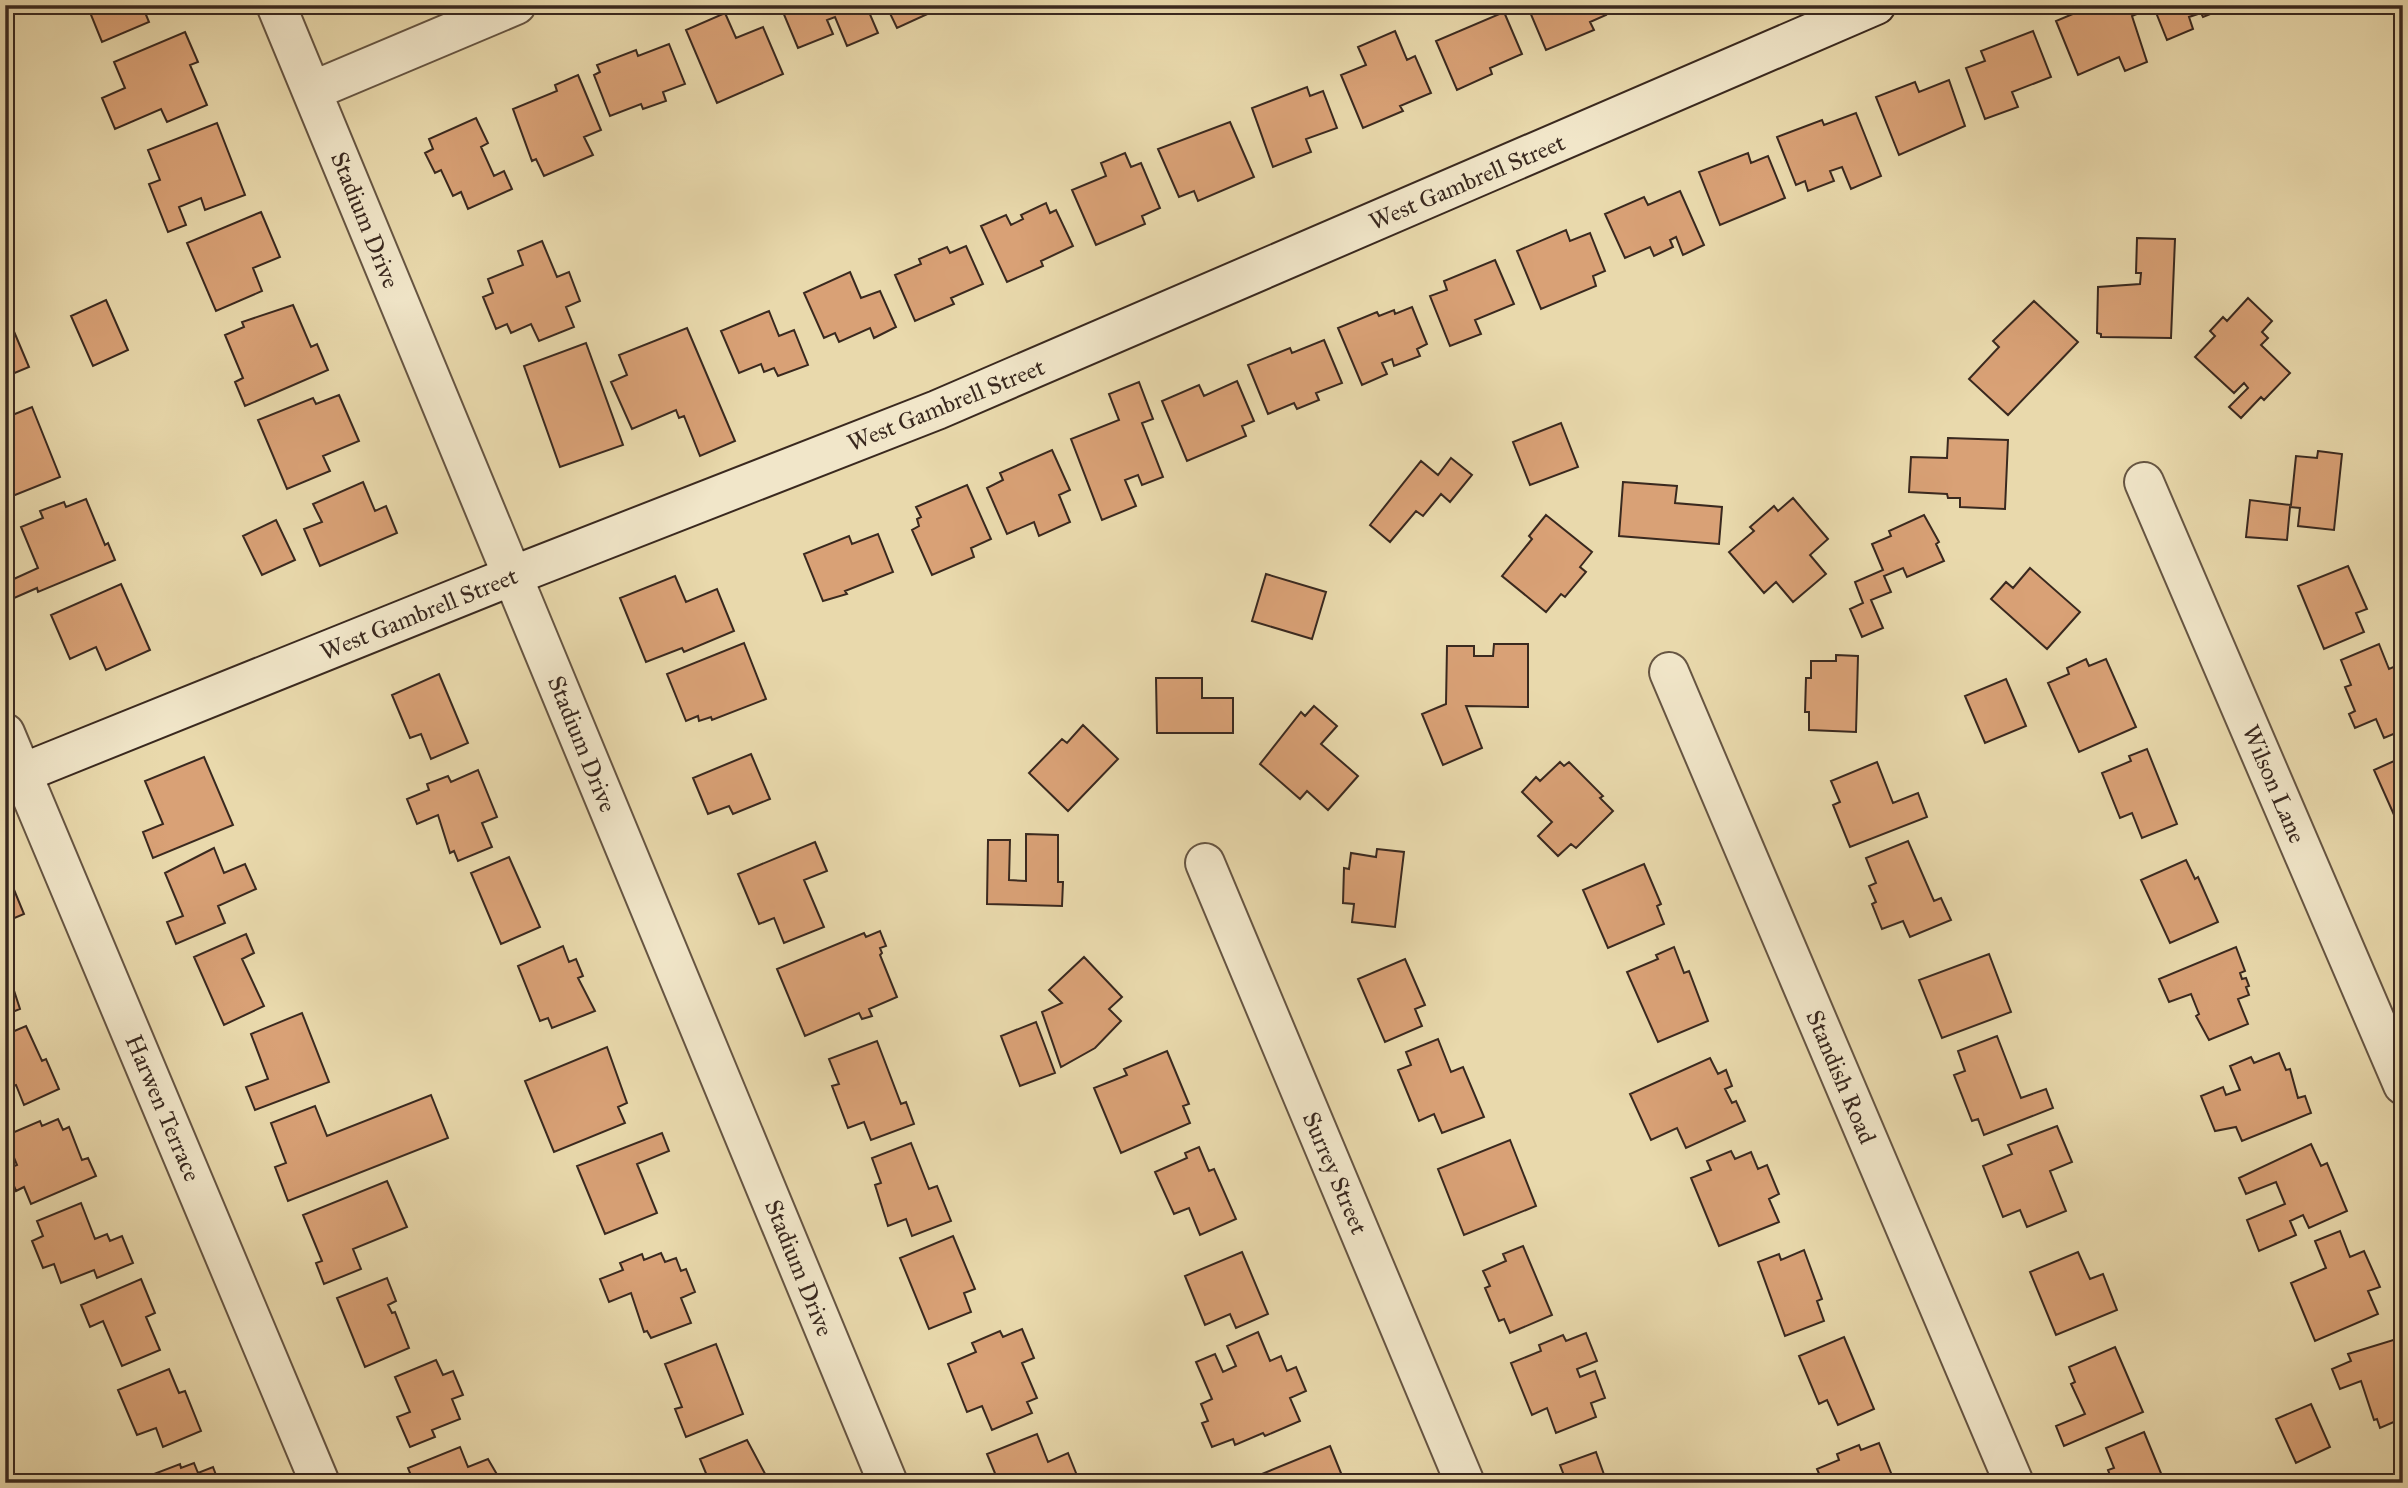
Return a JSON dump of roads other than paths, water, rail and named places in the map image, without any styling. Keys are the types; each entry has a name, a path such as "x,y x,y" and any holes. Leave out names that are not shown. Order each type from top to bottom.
{"street":[{"name":"Stadium Drive","path":"276,5 888,1483"},
{"path":"312,91 516,5"},
{"name":"West Gambrell Street","path":"14,777 512,576 937,411 1876,5"},
{"name":"Wilson Lane","path":"2144,482 2403,1085"},
{"name":"Standish Road","path":"1669,672 2014,1483"},
{"name":"Harwen Terrace","path":"5,733 14,777 320,1483"},
{"name":"Surrey Street","path":"1205,863 1465,1483"}]}
